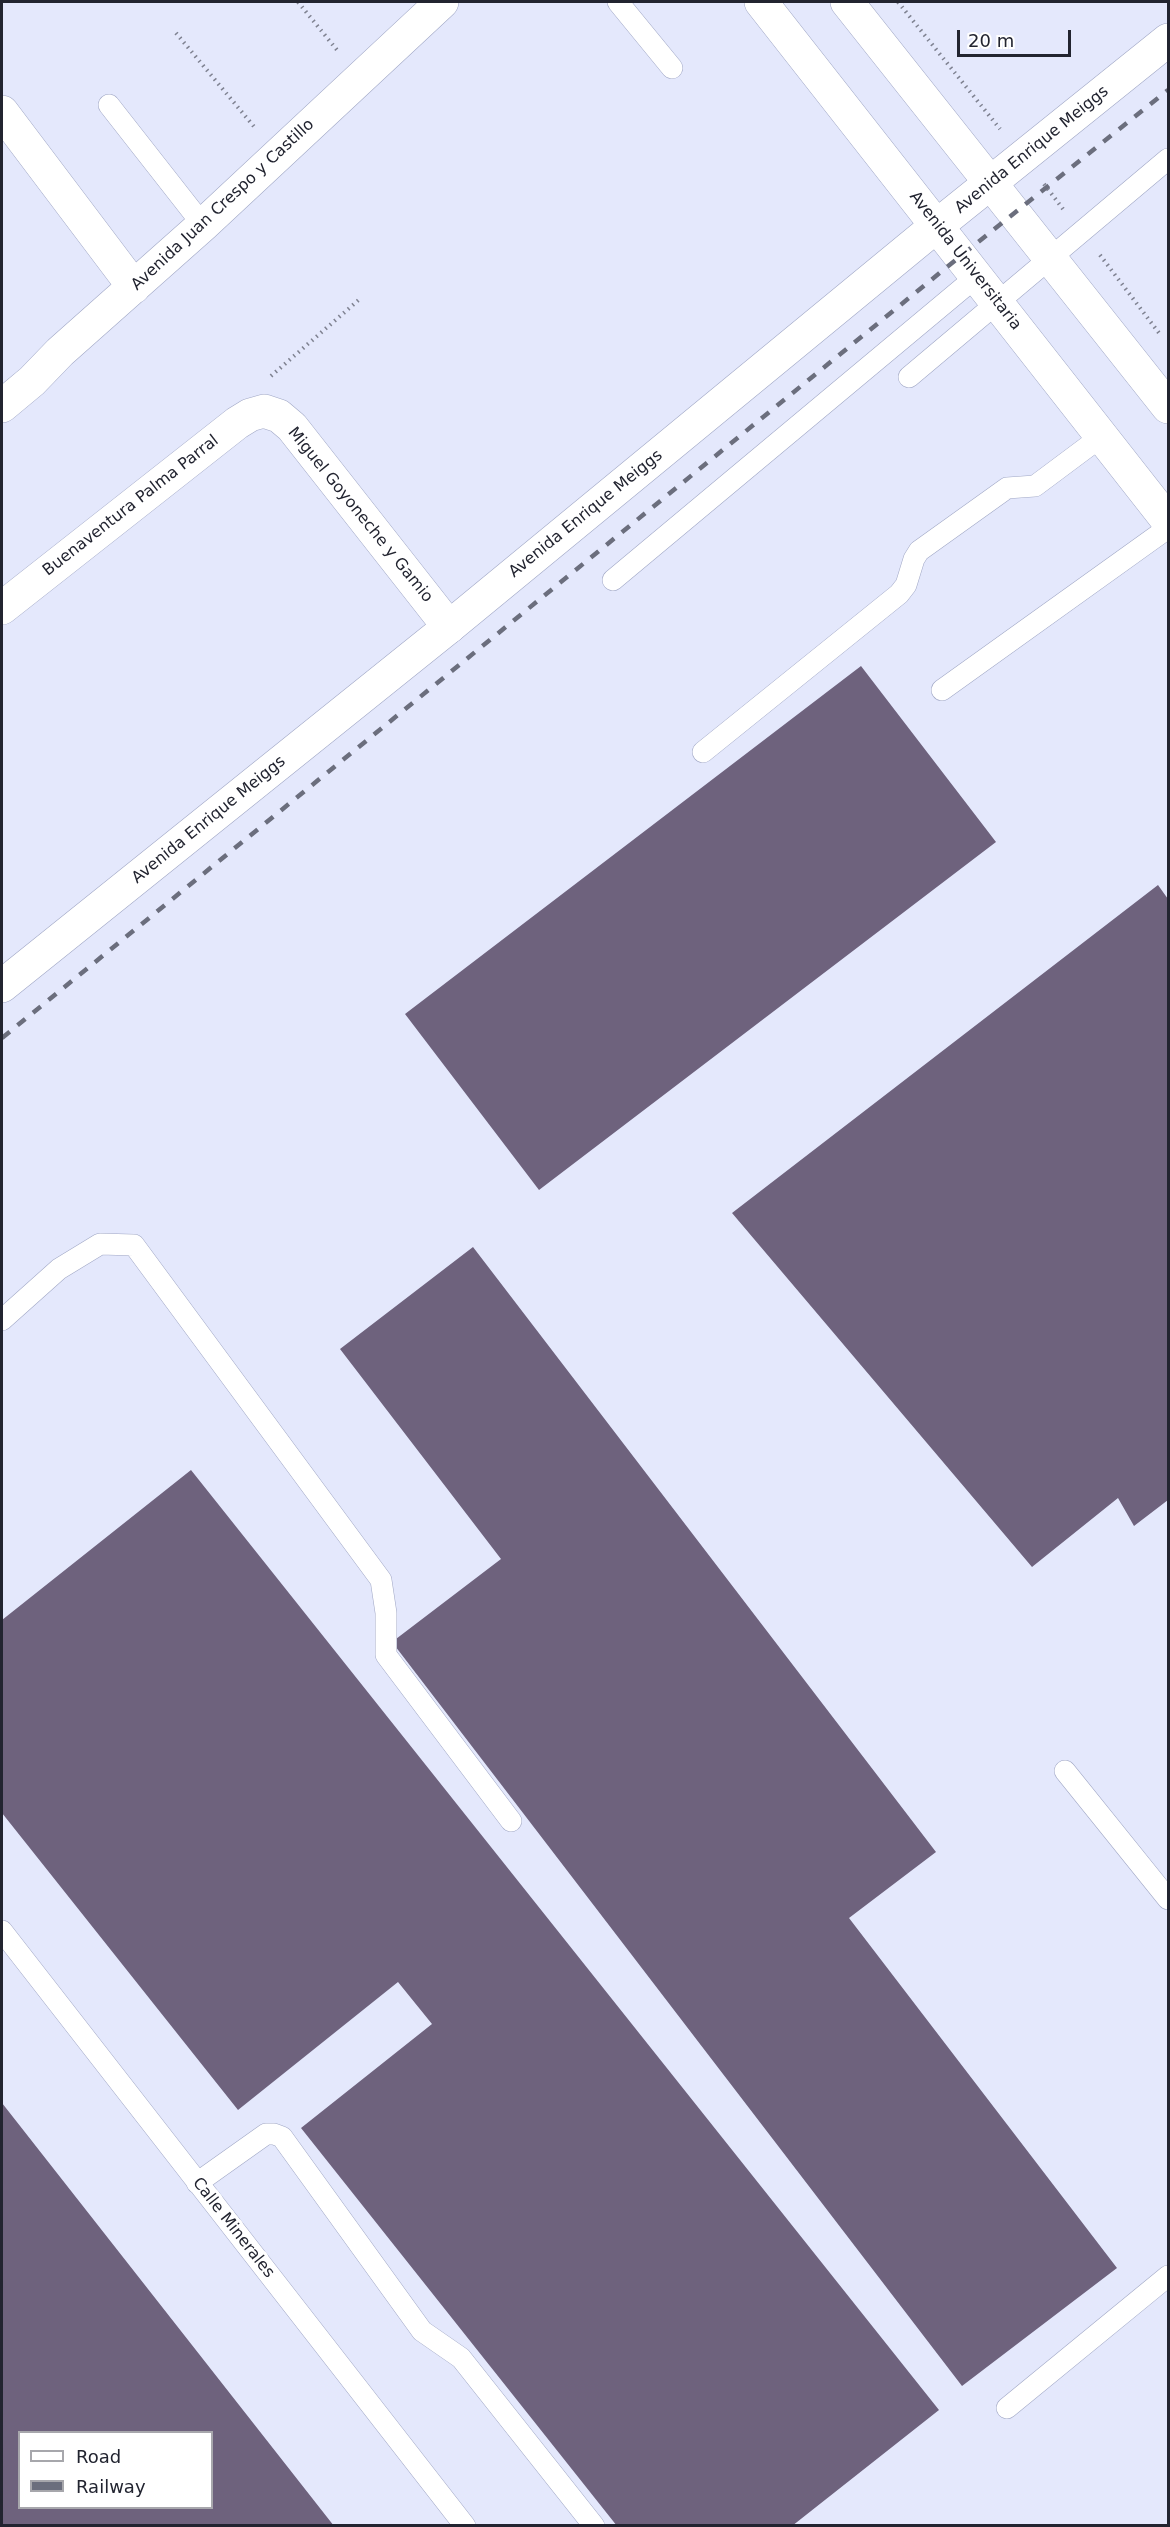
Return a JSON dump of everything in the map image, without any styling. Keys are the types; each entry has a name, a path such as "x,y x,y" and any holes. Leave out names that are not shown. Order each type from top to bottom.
{"street":[{"name":"Avenida Juan Crespo y Castillo","path":"2,406 203,225 442,2"},
{"name":"Avenida Universitaria","path":"761,2 1168,521"},
{"path":"847,2 1168,407"},
{"name":"Avenida Enrique Meiggs","path":"2,986 449,627 937,226 1168,40"},
{"path":"2,112 135,287"},
{"name":"Miguel Goyoneche y Gamio","path":"264,411 279,416 292,427 449,627"},
{"name":"Buenaventura Palma Parral","path":"2,608 237,423 250,415 264,411"}],"lane":[{"path":"618,2 672,68"},
{"path":"109,105 203,225"},
{"path":"909,377 1168,159"},
{"path":"613,580 976,277"},
{"path":"703,752 899,594 906,585 914,558 919,552 1007,488 1035,486 1102,436"},
{"path":"942,690 1168,528"},
{"path":"2,1320 59,1269 100,1244 134,1245 381,1580 386,1614 386,1656 511,1821"},
{"path":"1065,1771 1168,1899"},
{"name":"Calle Minerales","path":"2,1931 465,2526"},
{"path":"197,2183 266,2134 274,2133 282,2137 422,2331 461,2358 594,2526"},
{"path":"1007,2408 1168,2276"}],"path":[{"path":"298,2 360,78"},
{"path":"176,33 278,155"},
{"path":"264,411 258,388 361,298"}],"building":[{"path":"861,666 996,842 539,1190 405,1014"},
{"path":"1158,885 1168,899 1168,1500 1134,1526 1118,1498 1032,1567 732,1213"},
{"path":"473,1247 936,1852 849,1918 1117,2268 962,2386 392,1642 501,1559 340,1349"},
{"path":"191,1470 939,2410 792,2526 617,2526 301,2128 432,2024 398,1982 238,2110 2,1813 2,1620"},
{"path":"2,2103 334,2526 2,2526"}],"railway":[{"path":"2,1038 947,267 1168,90"}]}
